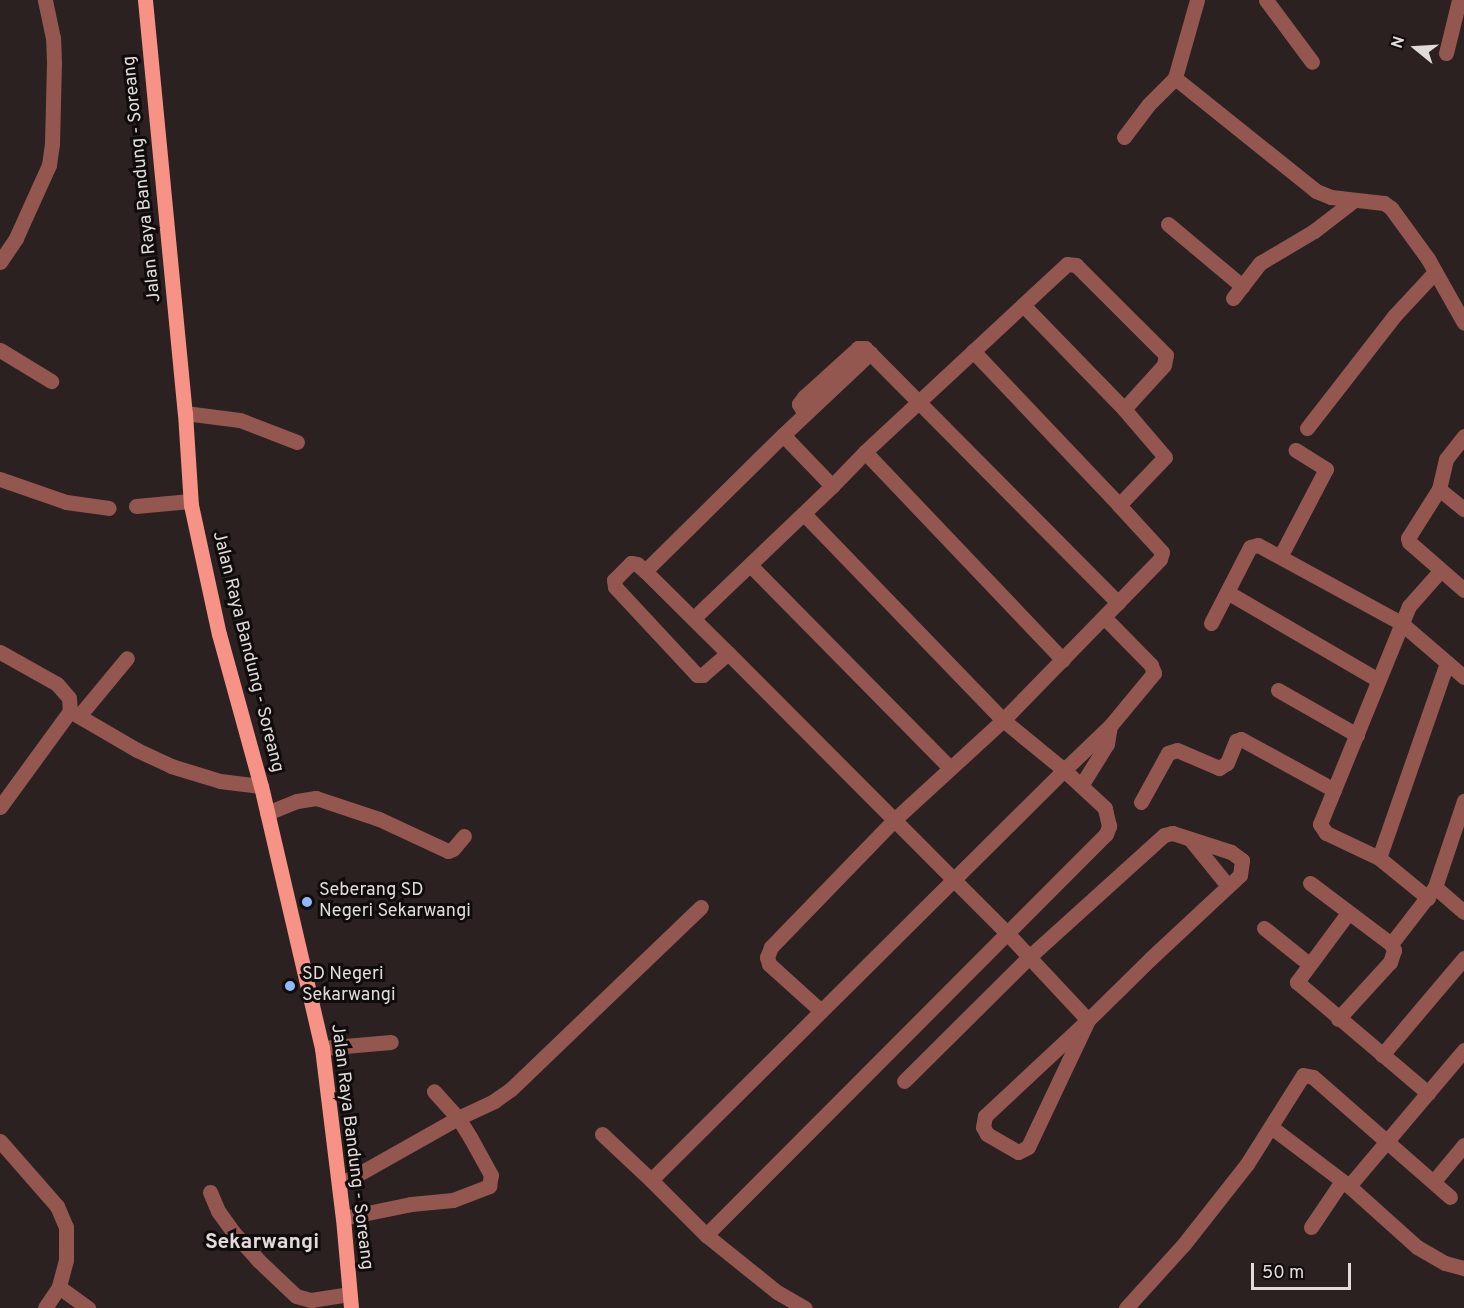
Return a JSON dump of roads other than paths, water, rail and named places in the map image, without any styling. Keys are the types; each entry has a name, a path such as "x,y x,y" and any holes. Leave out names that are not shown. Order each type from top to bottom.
{"main road":[{"name":"Jalan Raya Bandung - Soreang","path":"145,0 185,413 190,501 219,634 261,786 322,1048 343,1218 350,1301"}],"street":[{"path":"0,262 16,238 42,185 51,154 54,54 45,0"},
{"path":"1124,137 1149,104 1175,78 1197,0"},
{"path":"1266,0 1312,62"},
{"path":"1446,53 1459,0"},
{"path":"1175,78 1299,180 1331,197 1384,203 1391,208 1435,272 1464,323"},
{"path":"1168,224 1238,292 1260,263 1314,231 1353,201"},
{"path":"693,619 804,514 865,452 1067,264 1072,264 1166,355 1164,365 1124,409"},
{"path":"1307,428 1395,315 1435,272"},
{"path":"1023,305 1124,409 1165,457 1119,505"},
{"path":"645,571 805,414 800,404 804,397 858,348 865,348 1118,603"},
{"path":"0,350 51,381"},
{"path":"821,1011 769,964 767,957 771,947 894,820 1003,720 1063,660 1160,559 1162,552 973,351"},
{"path":"185,413 240,420 297,442"},
{"path":"783,435 832,486"},
{"path":"1464,436 1446,459 1439,489 1409,533 1408,540 1464,590"},
{"path":"1281,555 1326,469 1295,450"},
{"path":"865,452 1063,660"},
{"path":"0,478 66,502 109,508"},
{"path":"1439,489 1464,510"},
{"path":"136,506 190,501"},
{"path":"706,1235 1106,834 1109,826 1105,808 1082,784 1003,720 804,514"},
{"path":"1211,623 1251,545 1258,545 1281,555 1401,623 1464,677"},
{"path":"728,653 704,675 697,675 615,586 614,580 631,563 637,564 645,571 728,653 1007,933 1088,1020"},
{"path":"750,565 950,768"},
{"path":"1441,570 1410,604 1320,825 1321,829 1379,858 1464,912"},
{"path":"1227,592 1378,680"},
{"path":"651,1180 1110,726 1154,673 1151,665 1104,617"},
{"path":"0,652 57,684 69,698 75,713 137,750 171,766 220,781 261,786"},
{"path":"0,807 75,713 128,658"},
{"path":"1379,858 1448,663"},
{"path":"1278,690 1357,735"},
{"path":"1082,784 1107,744 1110,726"},
{"path":"1141,802 1168,753 1177,750 1219,768 1227,763 1236,741 1241,739 1334,790"},
{"path":"267,813 297,801 315,798 379,819 448,851 453,849 464,836"},
{"path":"1391,944 1432,892 1460,832 1464,801"},
{"path":"904,1081 1029,957 1164,835 1172,833 1231,852 1242,860 1240,875 986,1116 982,1126 987,1134 1018,1152 1028,1147 1088,1020"},
{"path":"1190,839 1228,886"},
{"path":"1310,883 1391,944 1394,954 1389,963 1338,1019"},
{"path":"339,1185 458,1118 494,1101 511,1089 701,907"},
{"path":"1348,913 1298,978 1299,986 1428,1093"},
{"path":"1264,928 1309,964"},
{"path":"1382,1055 1464,958"},
{"path":"322,1048 391,1042"},
{"path":"1311,1227 1464,1050"},
{"path":"1126,1308 1217,1202 1271,1126 1297,1081 1303,1075 1308,1075 1450,1197"},
{"path":"343,1218 411,1204 453,1200 489,1186 492,1180 487,1166 458,1118 434,1091"},
{"path":"1271,1126 1346,1184 1417,1247 1444,1263 1464,1268"},
{"path":"602,1134 706,1235 777,1292 805,1308"},
{"path":"0,1141 57,1206 66,1227 68,1245 59,1287 45,1308"},
{"path":"1434,1181 1464,1145"},
{"path":"210,1192 218,1211 233,1232 258,1260 296,1296 311,1300 350,1301"},
{"path":"59,1287 88,1308"}],"place":[{"name":"Seberang SD Negeri Sekarwangi","path":"307,902"},
{"name":"SD Negeri Sekarwangi","path":"290,986"}],"district":[{"name":"Sekarwangi","path":"262,1243"}]}
